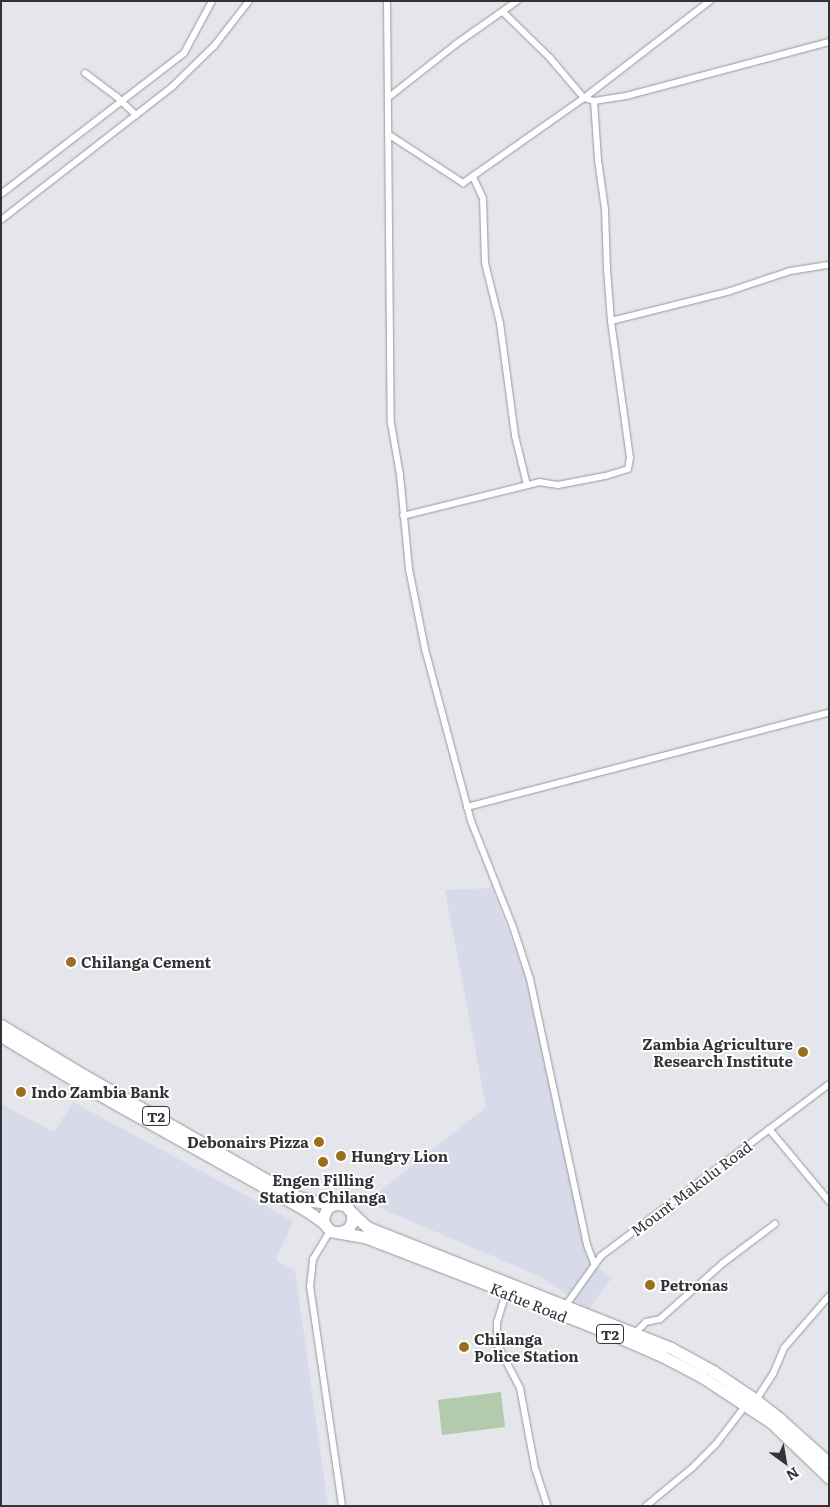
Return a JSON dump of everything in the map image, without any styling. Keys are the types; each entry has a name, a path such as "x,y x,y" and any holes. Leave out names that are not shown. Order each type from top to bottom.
{"highway":[{"name":"T2","path":"1,1025 75,1070 293,1195 312,1201 336,1203"},
{"name":"Kafue Road","path":"1,1036 82,1085 308,1211 331,1229 365,1236 662,1356 780,1419 829,1463"},
{"path":"336,1203 345,1205 352,1213 350,1226 331,1229 324,1213 327,1208 336,1203"},
{"name":"Kafue Road","path":"352,1213 368,1227 636,1332 671,1348 713,1371 751,1403 829,1478"}],"street":[{"path":"1,194 184,53 212,1"},
{"path":"1,220 136,115 196,65 236,20 249,1"},
{"path":"387,1 391,423 400,475 409,569 420,627 468,807 479,842 514,927 530,979 587,1245 594,1263"},
{"path":"389,96 456,44 517,1"},
{"path":"388,134 462,183 584,98 710,1"},
{"path":"503,12 550,58 584,98 594,101 626,96 829,42"},
{"path":"84,73 122,101 136,115"},
{"path":"403,516 540,482 558,485 575,483 628,469 630,458 611,321 606,269 606,209 598,160 594,101"},
{"path":"473,177 483,198 485,263 500,323 515,436 527,485"},
{"path":"611,321 730,291 790,271 829,265"},
{"path":"468,807 829,713"},
{"name":"Mount Makulu Road","path":"566,1305 594,1263 658,1211 829,1084"},
{"path":"769,1129 829,1201"},
{"path":"636,1332 646,1322 660,1319 723,1263 774,1224"},
{"path":"331,1229 313,1259 310,1286 342,1506"},
{"path":"506,1293 497,1322 498,1344 520,1388 536,1468 547,1506"},
{"path":"646,1506 692,1468 716,1444 773,1374 784,1348 829,1296"}],"shaded area":[{"path":"492,888 527,982 587,1259 611,1279 589,1309 539,1276 366,1202 486,1107 445,890"},
{"path":"73,1102 293,1221 276,1260 295,1271 328,1506 1,1506 1,1104 54,1132"}],"green space":[{"path":"501,1392 505,1427 442,1435 438,1400"}],"place":[{"name":"Chilanga Cement","path":"71,962"},
{"name":"Zambia Agriculture Research Institute","path":"803,1052"},
{"name":"Indo Zambia Bank","path":"21,1092"},
{"name":"Debonairs Pizza","path":"319,1142"},
{"name":"Hungry Lion","path":"341,1156"},
{"name":"Engen Filling Station Chilanga","path":"323,1162"},
{"name":"Petronas","path":"650,1285"},
{"name":"Chilanga Police Station","path":"464,1347"}]}
